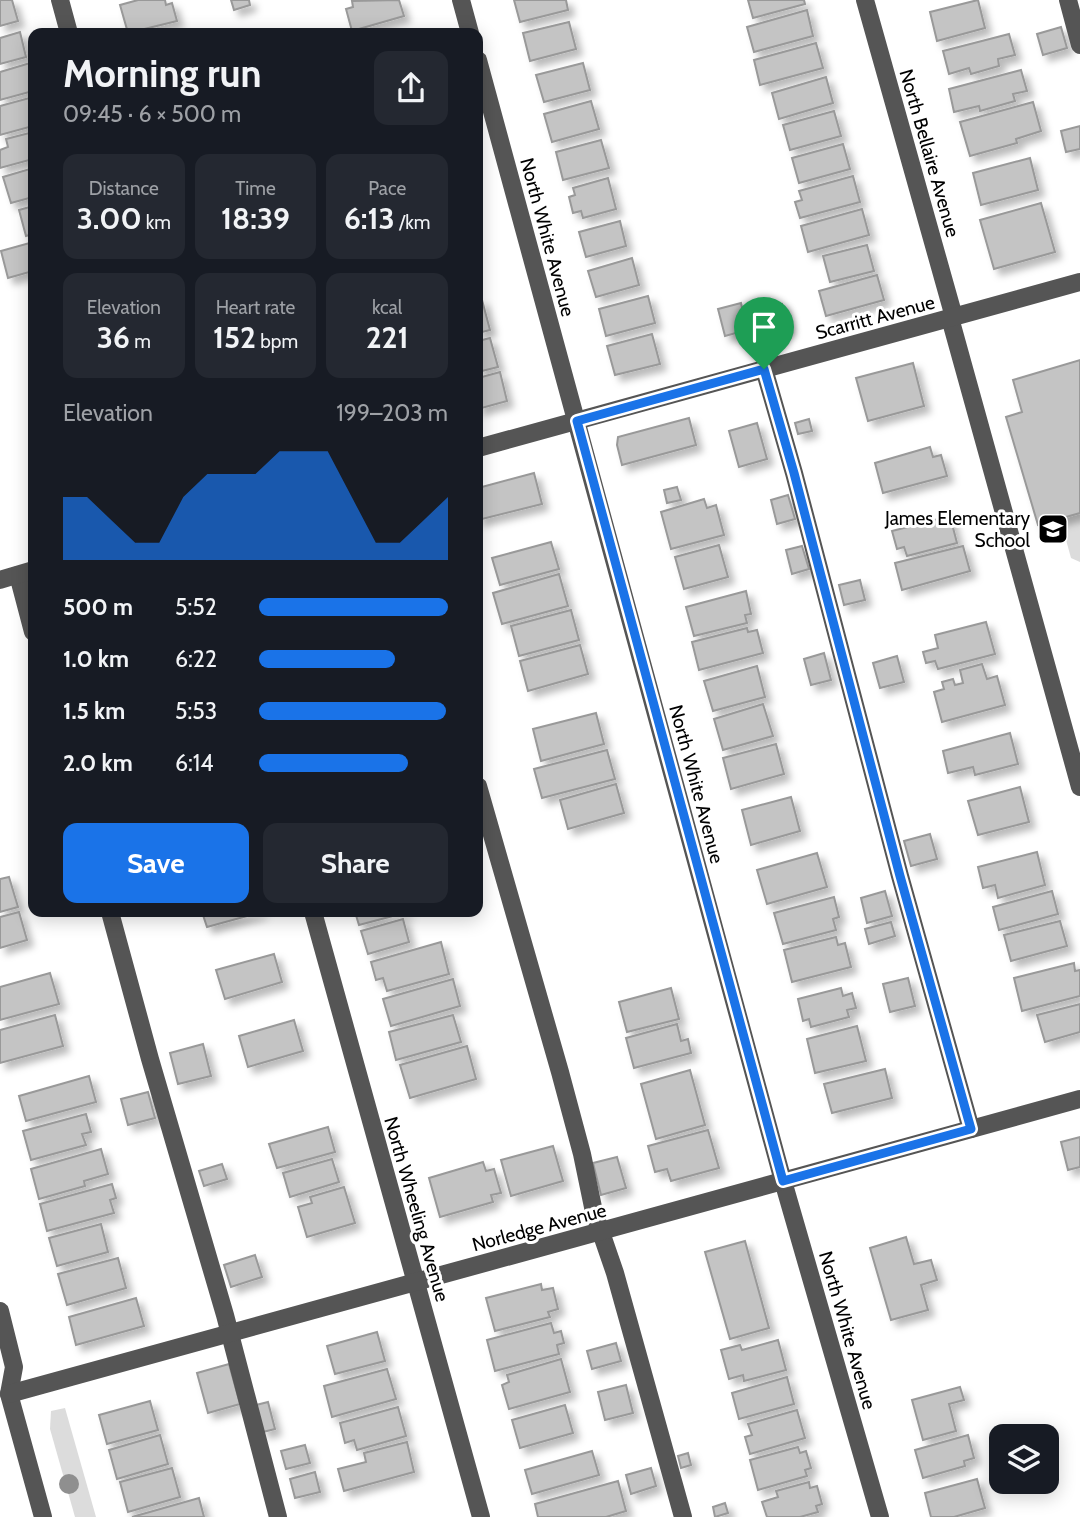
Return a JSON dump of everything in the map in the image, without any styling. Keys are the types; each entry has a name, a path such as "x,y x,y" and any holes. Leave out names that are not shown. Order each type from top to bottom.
{"street":[{"path":"60,0 68,28"},
{"path":"461,0 469,28"},
{"name":"North Bellaire Avenue","path":"865,0 1076,757 1080,787"},
{"path":"1068,0 1080,45"},
{"name":"North White Avenue","path":"483,79 783,1181 880,1517"},
{"name":"Scarritt Avenue","path":"483,447 1080,282"},
{"path":"764,369 971,1129"},
{"path":"0,580 26,573"},
{"path":"483,803 560,1072 600,1232 630,1325 683,1517"},
{"path":"111,917 278,1517"},
{"name":"North Wheeling Avenue","path":"314,917 481,1517"},
{"name":"Norledge Avenue","path":"5,1390 229,1334 1080,1099"},
{"path":"0,1311 14,1367 5,1390 43,1517"}],"shaded area":[{"path":"1080,513 1080,562 1071,558 1060,518"},
{"path":"65,1408 96,1517 75,1517 50,1429 51,1411"}],"building":[{"path":"0,0 12,0 18,21 0,26"},
{"path":"138,0 165,0 166,5 172,3 177,21 148,28 127,28 120,5"},
{"path":"231,0 249,0 250,5 234,10"},
{"path":"399,0 404,16 362,28 351,28 346,9 353,7 352,1"},
{"path":"514,0 566,0 568,10 520,22"},
{"path":"748,0 804,0 805,4 753,18"},
{"path":"978,0 985,28 937,41 930,12"},
{"path":"807,10 813,36 754,52 747,27"},
{"path":"569,22 576,49 530,61 523,33"},
{"path":"1061,27 1067,48 1043,55 1037,34"},
{"path":"20,32 26,57 0,64 0,38"},
{"path":"1009,34 1015,55 998,59 999,66 971,74 969,68 949,74 943,51"},
{"path":"816,43 823,68 760,85 754,60"},
{"path":"583,63 590,90 544,102 536,75"},
{"path":"28,64 28,92 0,100 0,72"},
{"path":"1021,70 1027,91 1013,94 1015,101 980,111 979,106 954,112 949,89"},
{"path":"826,77 833,103 779,119 772,93"},
{"path":"28,98 28,127 0,135 0,106"},
{"path":"591,101 599,129 552,142 544,114"},
{"path":"1033,102 1041,131 1016,139 1017,143 970,156 960,122"},
{"path":"834,111 841,136 790,150 783,125"},
{"path":"1080,126 1080,149 1066,152 1061,131"},
{"path":"28,133 28,160 0,168 0,150 8,147 6,139"},
{"path":"601,140 609,168 563,180 556,152"},
{"path":"843,144 850,169 799,183 792,158"},
{"path":"1030,158 1038,190 981,205 973,173"},
{"path":"28,170 28,198 11,203 3,177"},
{"path":"853,176 860,202 800,218 795,202 802,200 799,191"},
{"path":"608,178 616,209 583,218 581,211 573,213 569,197 575,195 573,188"},
{"path":"1041,203 1055,252 994,269 980,220"},
{"path":"28,207 28,235 26,236 19,210"},
{"path":"862,209 869,235 808,252 801,226"},
{"path":"620,221 626,246 586,257 579,232"},
{"path":"28,243 28,272 8,278 1,251"},
{"path":"867,245 874,271 830,282 823,256"},
{"path":"632,258 639,285 596,297 588,271"},
{"path":"877,275 884,300 826,316 819,291"},
{"path":"648,296 655,323 606,336 599,309"},
{"path":"741,303 747,330 725,336 718,309"},
{"path":"483,304 490,330 483,332"},
{"path":"782,304 789,329 763,337 756,312"},
{"path":"652,334 660,364 615,375 607,346"},
{"path":"490,338 498,367 483,371 483,340"},
{"name":"James Elementary School","path":"1080,360 1080,513 1038,525 1006,417 1022,412 1013,380"},
{"path":"913,363 924,406 868,421 856,378"},
{"path":"500,372 507,401 483,408 483,377"},
{"path":"689,418 696,445 622,465 617,445 618,437"},
{"path":"809,419 812,431 798,434 795,423"},
{"path":"757,423 767,459 739,467 729,431"},
{"path":"930,447 933,457 941,455 947,476 883,493 875,463"},
{"path":"534,473 542,504 483,519 483,487"},
{"path":"677,487 681,500 667,503 664,490"},
{"path":"788,495 795,519 777,524 771,500"},
{"path":"704,499 707,508 716,505 724,535 671,549 661,512"},
{"path":"950,516 957,543 907,556 904,547 897,549 892,531"},
{"path":"551,542 559,569 500,585 492,558"},
{"path":"719,545 728,577 684,589 675,557"},
{"path":"802,546 809,569 792,574 786,550"},
{"path":"963,546 970,571 902,590 895,563"},
{"path":"559,574 568,606 502,624 493,593"},
{"path":"860,580 865,600 844,605 839,585"},
{"path":"746,591 751,614 745,615 747,623 694,636 686,607"},
{"path":"571,610 579,640 519,656 511,626"},
{"path":"986,622 995,654 938,669 935,661 926,663 923,652 938,648 935,635"},
{"path":"747,628 748,632 757,630 763,653 699,670 692,642"},
{"path":"580,645 588,674 528,691 520,661"},
{"path":"824,653 831,680 811,685 804,659"},
{"path":"897,656 904,682 880,688 873,663"},
{"path":"982,664 987,679 997,676 1005,705 942,722 934,692 944,689 942,682 953,679 955,685 963,683 960,670"},
{"path":"757,666 765,697 713,711 704,681"},
{"path":"763,704 773,736 723,750 714,719"},
{"path":"596,713 604,744 541,761 533,729"},
{"path":"1010,733 1018,764 975,775 973,767 948,773 943,751"},
{"path":"776,744 784,774 731,789 723,758"},
{"path":"607,750 615,779 542,798 534,769"},
{"path":"616,784 624,813 568,829 560,800"},
{"path":"1020,787 1029,822 978,835 968,801"},
{"path":"791,797 800,831 751,845 742,810"},
{"path":"930,834 937,859 911,866 904,841"},
{"path":"1037,852 1045,885 998,898 995,885 983,888 978,867"},
{"path":"817,853 827,887 767,904 757,870"},
{"path":"9,877 18,907 0,912 0,879"},
{"path":"885,891 892,916 867,923 861,898"},
{"path":"1052,891 1058,914 999,930 993,907"},
{"path":"834,897 839,917 833,919 836,930 783,944 774,913"},
{"path":"19,912 27,940 0,948 0,917"},
{"path":"204,917 244,917 207,927"},
{"path":"357,917 389,917 359,925"},
{"path":"403,919 409,942 368,954 361,931"},
{"path":"1060,921 1067,946 1011,961 1004,935"},
{"path":"891,922 895,936 869,944 865,929"},
{"path":"836,937 838,945 845,943 851,967 792,982 784,950"},
{"path":"441,942 449,974 387,991 383,978 376,980 371,962"},
{"path":"274,954 282,982 225,999 216,970"},
{"path":"1074,963 1075,971 1080,970 1080,996 1022,1011 1014,978"},
{"path":"50,973 59,1004 0,1020 0,987"},
{"path":"908,978 915,1006 890,1012 883,984"},
{"path":"453,979 460,1006 391,1026 383,999"},
{"path":"671,988 679,1019 627,1032 619,1002"},
{"path":"841,988 843,996 852,993 856,1008 847,1010 849,1017 811,1027 809,1019 803,1021 798,999"},
{"path":"1080,1004 1080,1032 1045,1042 1037,1015"},
{"path":"55,1015 63,1046 0,1063 0,1030"},
{"path":"453,1015 461,1042 396,1060 389,1032"},
{"path":"294,1020 303,1051 248,1067 239,1036"},
{"path":"677,1024 681,1041 688,1039 691,1053 634,1068 626,1038"},
{"path":"857,1026 866,1061 815,1073 807,1039"},
{"path":"203,1044 211,1076 178,1084 170,1053"},
{"path":"467,1046 476,1079 410,1098 400,1065"},
{"path":"885,1069 892,1098 832,1113 824,1084"},
{"path":"690,1070 705,1125 656,1139 641,1084"},
{"path":"89,1076 96,1102 26,1121 19,1096"},
{"path":"148,1092 155,1118 128,1125 121,1099"},
{"path":"86,1114 91,1132 82,1134 86,1145 31,1160 23,1131"},
{"path":"328,1127 335,1152 277,1168 269,1144"},
{"path":"708,1130 719,1168 671,1181 667,1169 655,1172 648,1146"},
{"path":"1080,1137 1080,1167 1068,1170 1061,1142"},
{"path":"553,1146 563,1181 511,1196 501,1160"},
{"path":"101,1149 108,1174 84,1181 85,1186 39,1199 31,1169"},
{"path":"617,1157 626,1188 601,1195 593,1163"},
{"path":"332,1159 339,1182 290,1197 283,1173"},
{"path":"483,1162 486,1171 494,1169 501,1193 491,1195 493,1202 440,1217 429,1178"},
{"path":"222,1164 227,1179 204,1186 199,1171"},
{"path":"112,1184 116,1198 110,1200 114,1213 47,1231 40,1204"},
{"path":"344,1187 355,1223 307,1237 298,1207 312,1203 310,1197"},
{"path":"101,1224 108,1252 57,1266 49,1238"},
{"path":"906,1237 914,1264 931,1260 937,1280 921,1285 928,1310 891,1320 870,1248"},
{"path":"745,1241 769,1328 730,1339 705,1252"},
{"path":"255,1255 262,1277 231,1287 224,1265"},
{"path":"118,1258 126,1288 67,1305 58,1274"},
{"path":"541,1284 542,1290 553,1288 558,1309 548,1312 550,1317 495,1331 486,1298"},
{"path":"136,1298 144,1326 76,1345 69,1317"},
{"path":"551,1323 554,1333 561,1331 564,1343 557,1345 559,1354 495,1371 487,1340"},
{"path":"377,1332 385,1361 335,1374 327,1346"},
{"path":"778,1340 786,1370 744,1381 743,1375 729,1379 721,1350 740,1345 742,1350"},
{"path":"616,1343 621,1361 592,1369 587,1351"},
{"path":"561,1359 570,1392 509,1409 502,1385 509,1382 507,1375"},
{"path":"229,1364 240,1404 208,1413 197,1373"},
{"path":"387,1369 396,1399 332,1417 324,1386"},
{"path":"787,1377 794,1404 739,1419 732,1393"},
{"path":"626,1385 633,1413 605,1420 598,1392"},
{"path":"960,1387 964,1400 949,1404 956,1431 923,1440 912,1400"},
{"path":"150,1401 158,1430 107,1444 99,1415"},
{"path":"268,1402 275,1429 263,1432 256,1405"},
{"path":"565,1405 573,1433 520,1448 512,1420"},
{"path":"398,1407 406,1436 357,1450 354,1440 345,1443 340,1423"},
{"path":"797,1410 805,1438 750,1454 745,1437 752,1435 748,1424"},
{"path":"160,1435 168,1464 117,1479 109,1450"},
{"path":"968,1435 974,1458 964,1461 965,1466 923,1478 915,1450"},
{"path":"407,1442 414,1472 344,1491 338,1469 366,1462 364,1453"},
{"path":"305,1445 310,1463 286,1469 281,1451"},
{"path":"798,1447 800,1453 806,1451 811,1468 805,1470 807,1476 758,1490 750,1460"},
{"path":"592,1451 599,1475 532,1494 525,1470"},
{"path":"688,1453 691,1465 681,1468 678,1456"},
{"path":"172,1468 180,1497 128,1512 120,1482"},
{"path":"651,1468 656,1486 631,1494 626,1475"},
{"path":"315,1472 320,1492 295,1498 290,1479"},
{"path":"977,1479 985,1508 954,1517 931,1517 925,1493"},
{"path":"618,1481 626,1511 606,1517 538,1517 535,1504"},
{"path":"809,1482 810,1488 817,1486 822,1504 816,1506 818,1512 800,1517 767,1517 762,1502 778,1497 776,1491"},
{"path":"199,1498 204,1517 132,1517"},
{"path":"725,1503 728,1513 715,1517 713,1507"}],"place":[{"name":"James Elementary School","path":"1053,529"}],"route":[{"path":"764,369 971,1129 783,1181 577,421 764,369"}]}
